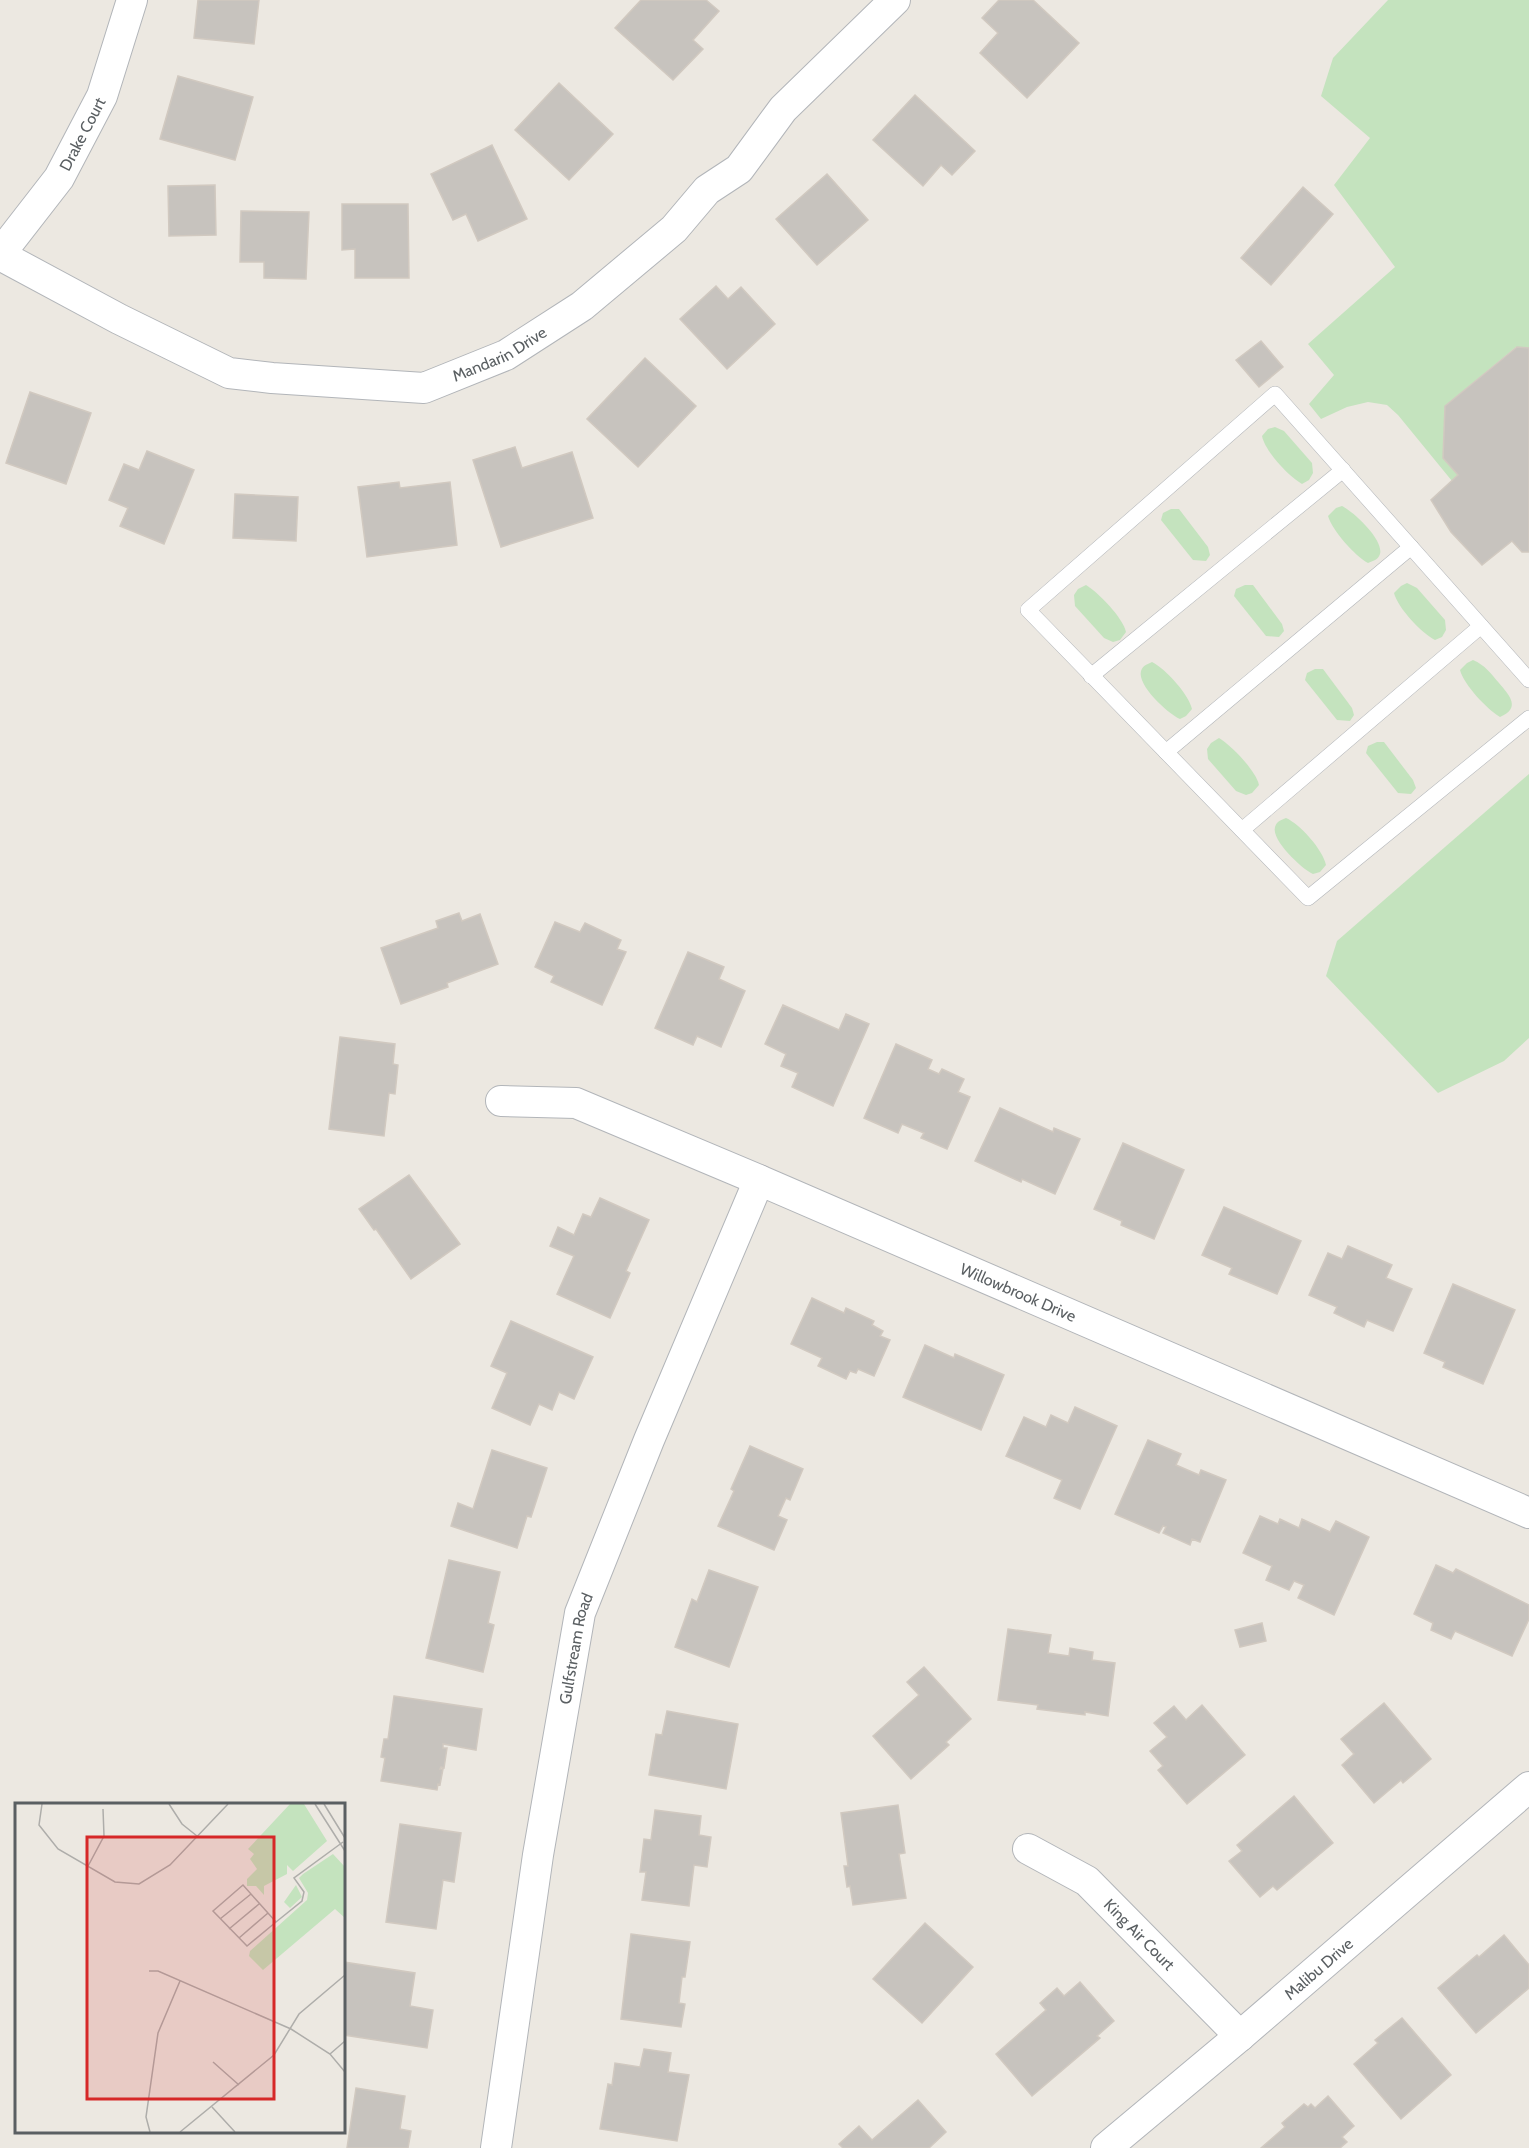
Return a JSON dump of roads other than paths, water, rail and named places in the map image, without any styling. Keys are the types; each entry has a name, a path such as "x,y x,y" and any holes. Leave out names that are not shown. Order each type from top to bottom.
{"street":[{"name":"Drake Court","path":"0,254 59,178 102,96 132,0"},
{"name":"Mandarin Drive","path":"0,254 119,319 228,373 424,388 506,355 590,299 674,229 707,190 739,169 783,109 895,0"},
{"name":"Willowbrook Drive","path":"501,1101 576,1103 1529,1513"},
{"name":"Gulfstream Road","path":"496,2148 538,1855 580,1613 649,1440 759,1180"},
{"name":"Malibu Drive","path":"1106,2148 1529,1787"},
{"name":"King Air Court","path":"1028,1849 1087,1881 1240,2036"}],"lane":[{"path":"1529,680 1275,394 1028,610 1308,898 1529,718"},
{"path":"1091,676 1343,470"},
{"path":"1166,752 1411,547"},
{"path":"1242,830 1481,626"}]}
